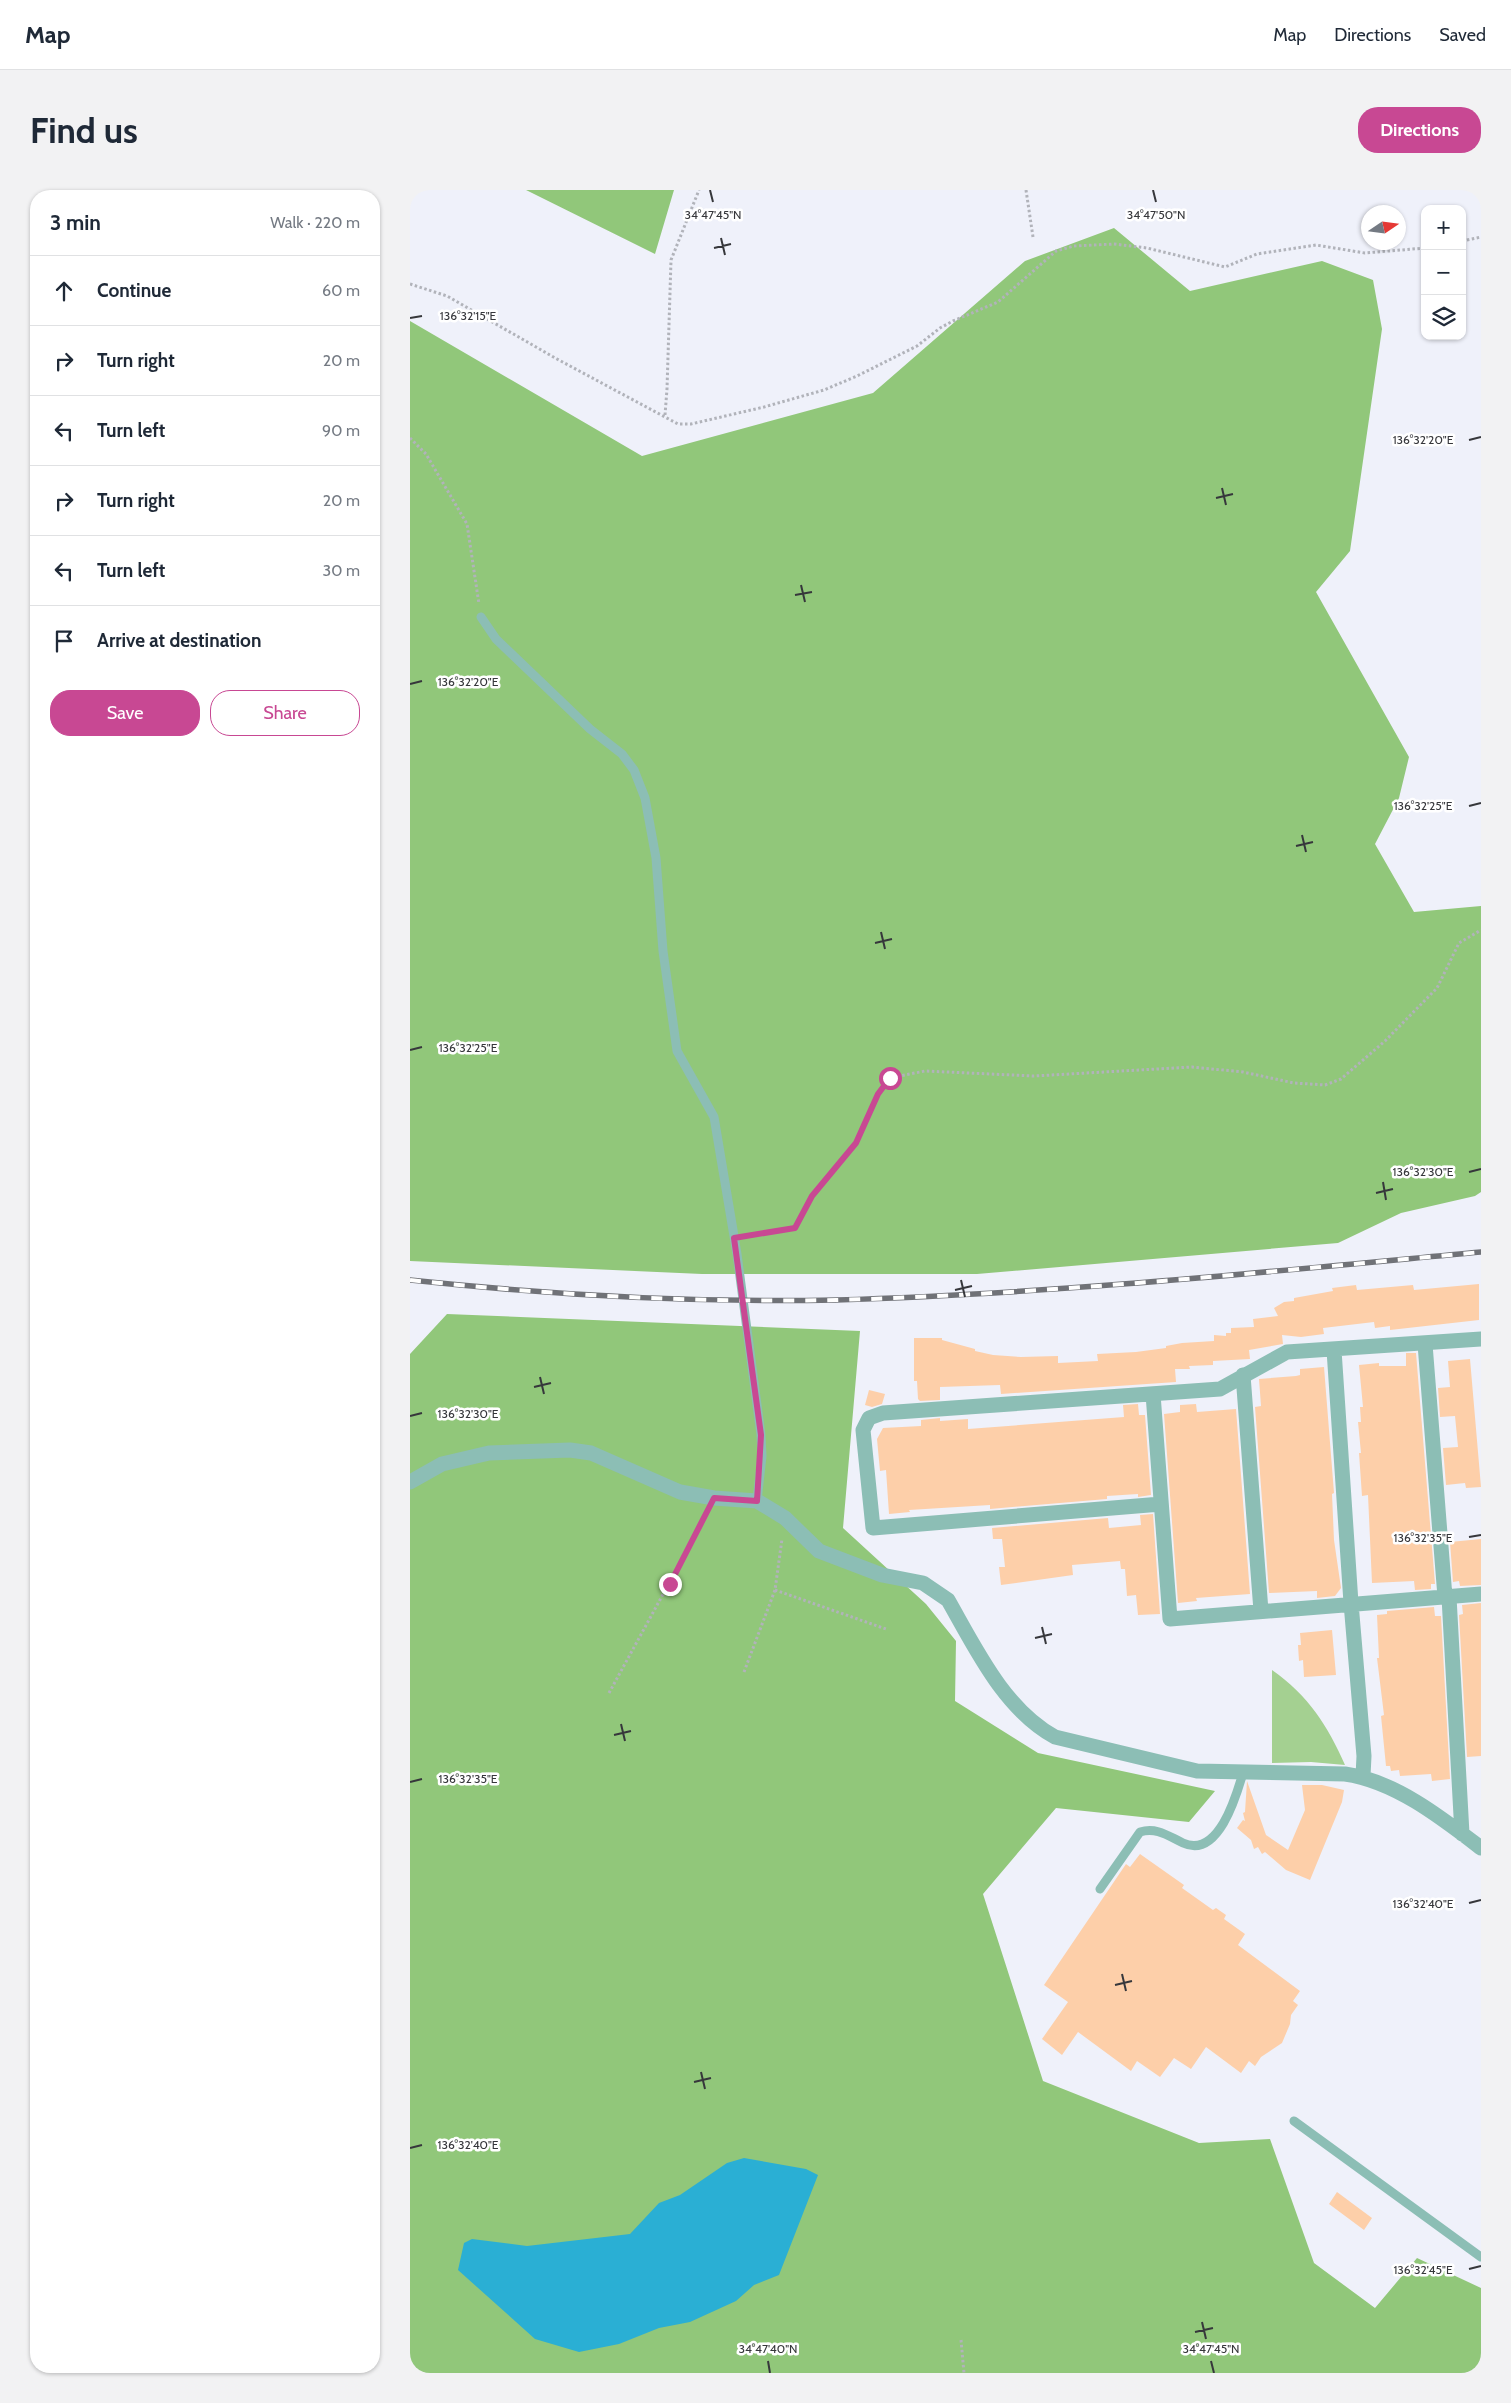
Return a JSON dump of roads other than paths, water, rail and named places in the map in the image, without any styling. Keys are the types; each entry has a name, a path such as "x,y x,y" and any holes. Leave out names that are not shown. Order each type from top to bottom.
{"street":[{"path":"1161,1504 873,1528 863,1430 869,1418 883,1413 1220,1389 1287,1352 1481,1339"},
{"path":"1425,1344 1447,1597 1462,1834"},
{"path":"1334,1350 1351,1603 1364,1756 1362,1776"},
{"path":"1243,1375 1261,1611"},
{"path":"1153,1394 1170,1619 1481,1594"},
{"path":"410,1482 442,1464 470,1456 489,1453 570,1450 591,1453 680,1492 714,1498 757,1501 788,1521 819,1551 882,1575 923,1583 937,1591 948,1600 1002,1689 1039,1728 1055,1737 1196,1771 1362,1776 1389,1786 1481,1848"}],"lane":[{"path":"481,617 496,639 590,729 622,754 634,770 645,798 656,858 663,951 677,1050 714,1117 737,1254 761,1435 757,1501"},
{"path":"1100,1889 1140,1832 1157,1830 1185,1844 1206,1842 1214,1838 1221,1829 1243,1773"},
{"path":"1294,2121 1481,2258"}],"water":[{"path":"744,2158 806,2169 818,2175 779,2275 754,2285 736,2301 690,2322 659,2328 619,2344 579,2352 535,2339 458,2270 464,2243 472,2239 527,2246 630,2234 659,2203 680,2195 727,2163"}],"railway":[{"path":"410,1280 516,1290 623,1297 783,1301 836,1300 997,1293 1078,1287 1481,1252"}]}
